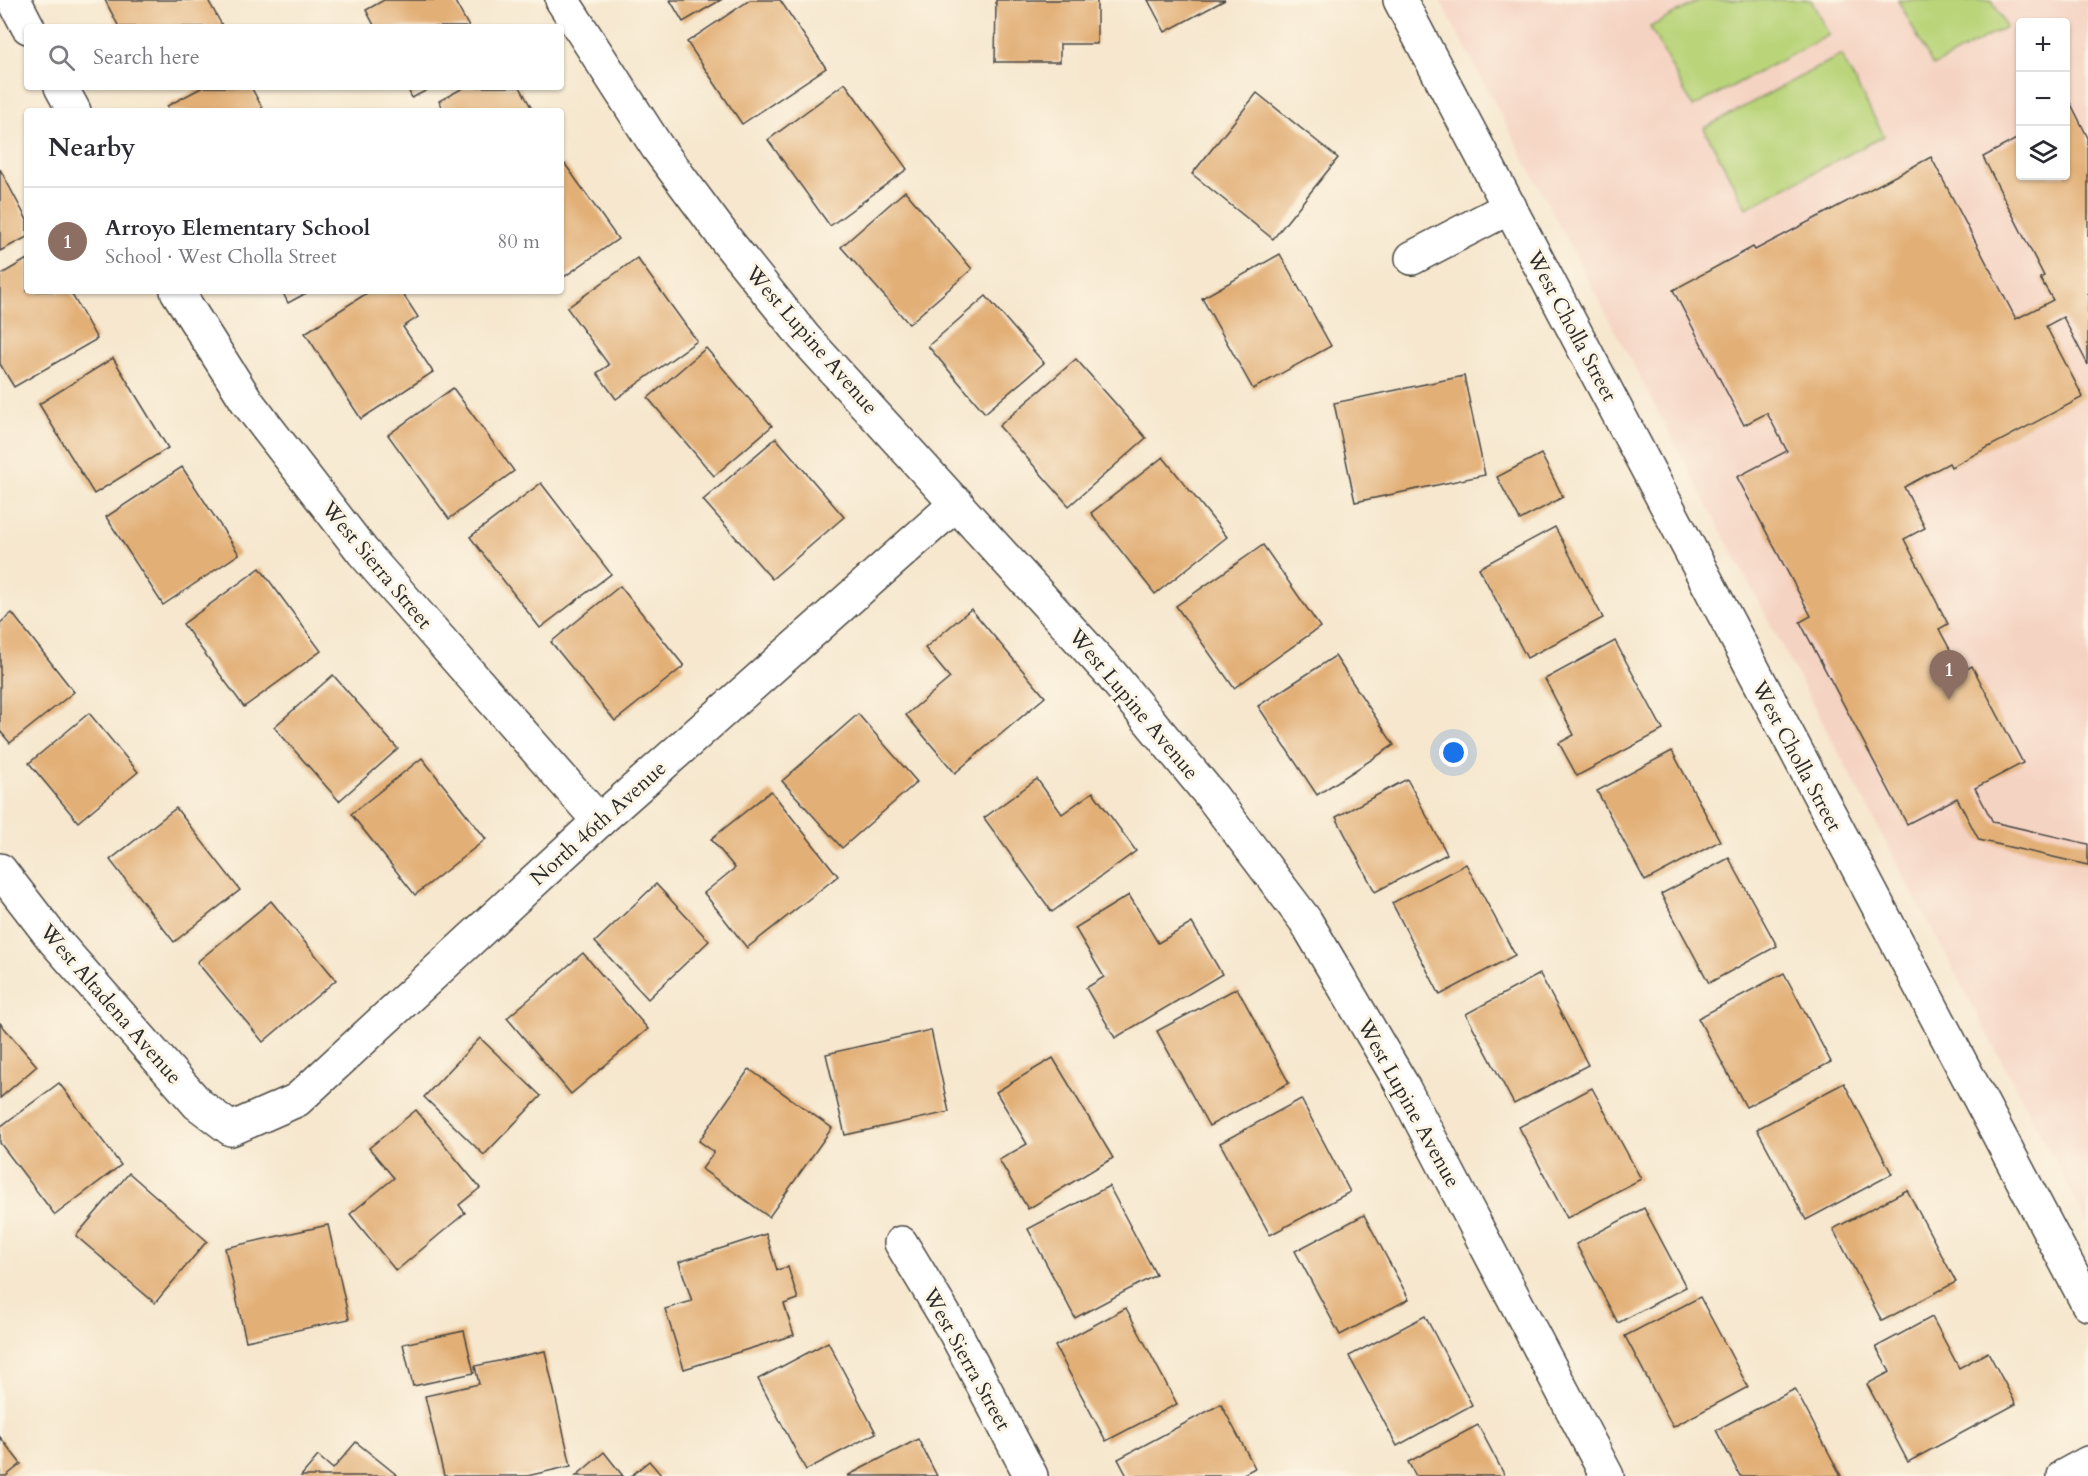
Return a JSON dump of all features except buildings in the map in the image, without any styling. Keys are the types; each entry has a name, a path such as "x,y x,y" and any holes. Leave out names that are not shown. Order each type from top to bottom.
{"street":[{"path":"14,0 26,24"},
{"name":"West Lupine Avenue","path":"562,0 657,147 727,241 804,337 1110,673 1213,798 1305,920 1401,1083 1607,1476"},
{"name":"West Cholla Street","path":"1400,0 1931,1013 2088,1304"},
{"path":"63,90 72,108"},
{"path":"1412,258 1510,207"},
{"name":"West Sierra Street","path":"179,294 248,403 363,552 599,821"},
{"name":"North 46th Avenue","path":"231,1129 297,1100 599,821 957,503"},
{"name":"West Altadena Avenue","path":"0,870 54,940 198,1104 231,1129"},
{"name":"West Sierra Street","path":"901,1243 956,1334 1031,1476"},
{"path":"2064,1476 2088,1463"}],"shaded area":[{"path":"1440,0 2088,0 2088,1224"}],"green space":[{"path":"1700,0 1811,0 1829,35 1693,107 1650,27"},
{"path":"1898,0 1992,0 2006,27 1933,66"},
{"path":"1841,55 1884,136 1746,208 1704,128"}],"place":[{"name":"Arroyo Elementary School","path":"1949,700"}]}
